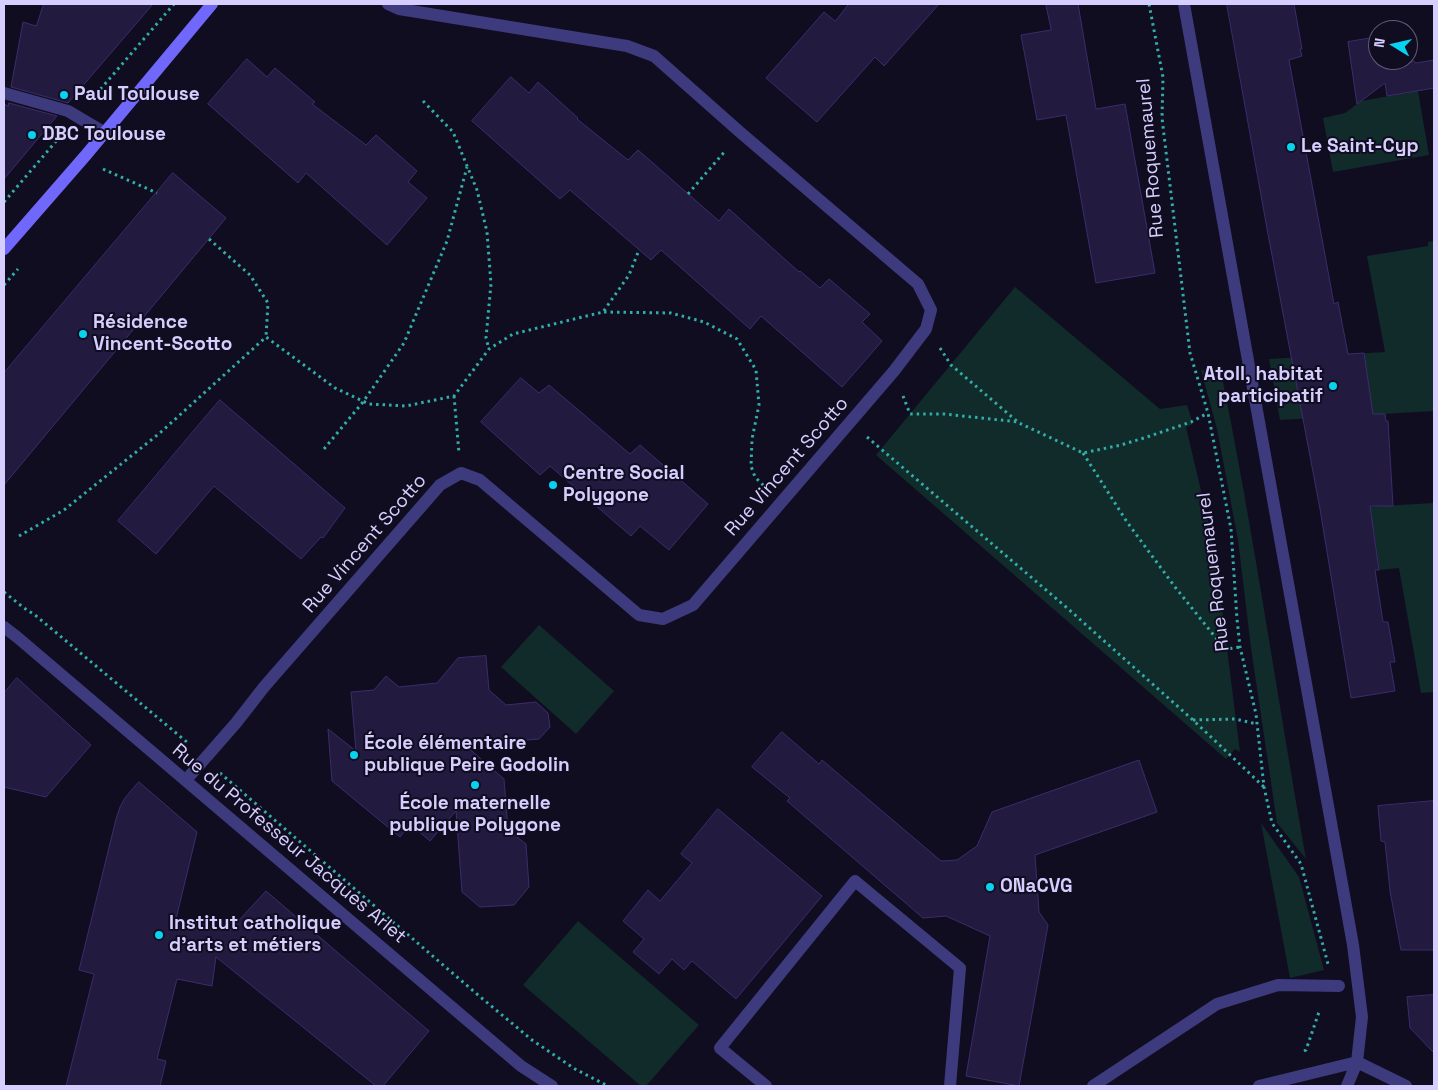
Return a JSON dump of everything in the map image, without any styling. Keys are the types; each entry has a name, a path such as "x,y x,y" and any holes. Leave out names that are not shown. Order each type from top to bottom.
{"main road":[{"path":"4,248 105,133 212,4"}],"street":[{"name":"Rue Vincent Scotto","path":"186,780 236,723 264,687 440,485 461,473 480,480 639,615 664,619 693,605 894,371 926,329 932,310 918,284 654,56 627,46 399,9 388,4"},
{"path":"1184,4 1353,945 1362,1017 1357,1062 1347,1086"},
{"path":"4,93 68,111 105,133"},
{"name":"Rue du Professeur Jacques Arlet","path":"4,627 17,636 521,1066 552,1086"},
{"path":"766,1086 720,1048 855,881 960,968 950,1086"},
{"path":"1093,1086 1217,1004 1278,985 1333,986"},
{"path":"1259,1086 1357,1062 1406,1086"}],"path":[{"path":"92,100 174,4"},
{"name":"Rue Roquemaurel","path":"1149,4 1163,77 1162,118 1190,353 1208,413 1231,529 1236,619 1240,647 1256,714 1264,787 1272,823 1301,864 1333,986 1306,1050 1294,1056 1295,1078"},
{"path":"423,101 454,132 476,190 487,232 491,284 486,338 489,349"},
{"path":"4,202 65,130"},
{"path":"688,194 741,133"},
{"path":"324,448 363,402 404,343 447,241 466,167"},
{"path":"101,168 157,193"},
{"path":"19,536 72,504 161,432 266,337 268,303 250,275 209,239"},
{"path":"603,312 629,275 639,250"},
{"path":"266,337 335,388 363,402 406,406 454,396 489,349 513,334 603,312 671,313 704,322 737,339 756,370 759,405 752,439 751,466 755,477 780,503"},
{"path":"926,329 951,365 1019,422 1083,452 1127,522 1175,587 1224,648 1240,647"},
{"path":"894,371 910,414 944,414 1019,422"},
{"path":"454,396 461,473"},
{"path":"1083,452 1120,445 1147,437 1191,422 1208,413"},
{"path":"850,421 882,451 1066,607 1193,720 1264,787"},
{"path":"4,592 181,737 204,759 532,1040 575,1069 608,1086"},
{"path":"1193,720 1235,719 1257,724"}],"green space":[{"path":"1418,91 1429,155 1333,172 1323,118 1345,113 1361,101"},
{"path":"1434,241 1434,411 1280,420 1269,359 1385,352 1367,256 1428,246 1428,242"},
{"path":"1015,287 1160,409 1187,405 1193,424 1186,427 1219,567 1217,569 1240,752 1235,749 1226,759 876,455"},
{"path":"1201,370 1221,372 1244,494 1306,859 1277,823 1251,648 1238,540 1217,429"},
{"path":"1434,503 1434,692 1421,693 1399,568 1379,570 1374,531 1364,507"},
{"path":"539,625 614,691 576,734 501,667"},
{"path":"1261,823 1299,877 1324,970 1290,978"},
{"path":"578,921 699,1025 646,1086 641,1086 523,985"}],"building":[{"path":"44,4 153,4 68,103 11,87 23,22 36,26"},
{"path":"849,4 939,4 884,66 875,57 817,122 766,78 824,12 835,21"},
{"path":"1046,4 1078,4 1096,109 1125,104 1155,273 1096,283 1066,115 1037,120 1021,35 1051,30"},
{"path":"1227,4 1294,4 1302,56 1289,60 1334,304 1338,302 1348,354 1364,353 1373,414 1385,414 1386,421 1388,421 1393,506 1370,506 1379,570 1375,570 1383,622 1388,622 1395,662 1390,662 1395,691 1351,698 1320,509"},
{"path":"1368,39 1368,70 1418,70 1418,63 1434,60 1434,88 1387,96 1385,83 1357,104 1348,42"},
{"path":"247,59 267,77 275,68 315,102 312,104 366,145 376,135 417,171 408,182 427,198 387,245 306,173 298,183 208,104"},
{"path":"511,77 529,93 538,82 577,119 628,160 638,150 719,221 729,209 799,272 820,288 829,279 870,314 862,322 882,341 842,387 761,316 750,329 661,250 651,260 570,190 560,199 472,121"},
{"path":"9,103 57,116 4,179 4,104 8,106"},
{"name":"Résidence Vincent-Scotto","path":"173,173 226,218 4,485 4,373"},
{"path":"521,378 539,393 549,385 630,454 640,445 708,504 669,550 640,526 631,536 550,466 540,475 481,422"},
{"path":"220,400 345,508 323,538 321,537 301,559 214,486 156,554 118,521"},
{"path":"486,656 489,690 506,705 536,702 548,713 550,727 539,739 465,745 504,779 508,830 526,844 529,887 514,905 480,907 462,892 456,811 430,841 410,824 400,837 332,781 328,729 356,751 351,692 374,690 386,676 399,687 437,683 458,658"},
{"path":"17,678 91,745 46,797 4,787 4,693"},
{"path":"782,732 819,764 822,760 941,861 957,860 977,846 992,812 1139,760 1157,812 1035,855 1039,912 1048,925 1019,1086 966,1076 990,936 946,916 923,918 787,801 790,798 752,767"},
{"path":"139,782 197,832 176,919 230,930 266,891 429,1031 383,1086 376,1086 216,957 212,986 177,979 157,1059 166,1061 160,1086 66,1086 94,974 79,970 116,819 125,798"},
{"path":"1434,801 1434,950 1401,950 1390,891 1385,842 1381,841 1378,806"},
{"path":"718,809 822,896 736,999 692,961 684,970 672,959 659,974 633,952 644,939 623,921 648,890 660,901 692,863 681,854"},
{"path":"1434,995 1434,1053 1410,1028 1407,997"}],"place":[{"name":"Paul Toulouse","path":"64,95"},
{"name":"DBC Toulouse","path":"32,135"},
{"name":"Le Saint-Cyp","path":"1291,147"},
{"name":"Résidence Vincent-Scotto","path":"83,334"},
{"name":"Atoll, habitat participatif","path":"1333,386"},
{"name":"Centre Social Polygone","path":"553,485"},
{"name":"École élémentaire publique Peire Godolin","path":"354,755"},
{"name":"École maternelle publique Polygone","path":"475,785"},
{"name":"ONaCVG","path":"990,887"},
{"name":"Institut catholique d'arts et métiers","path":"159,935"}]}
